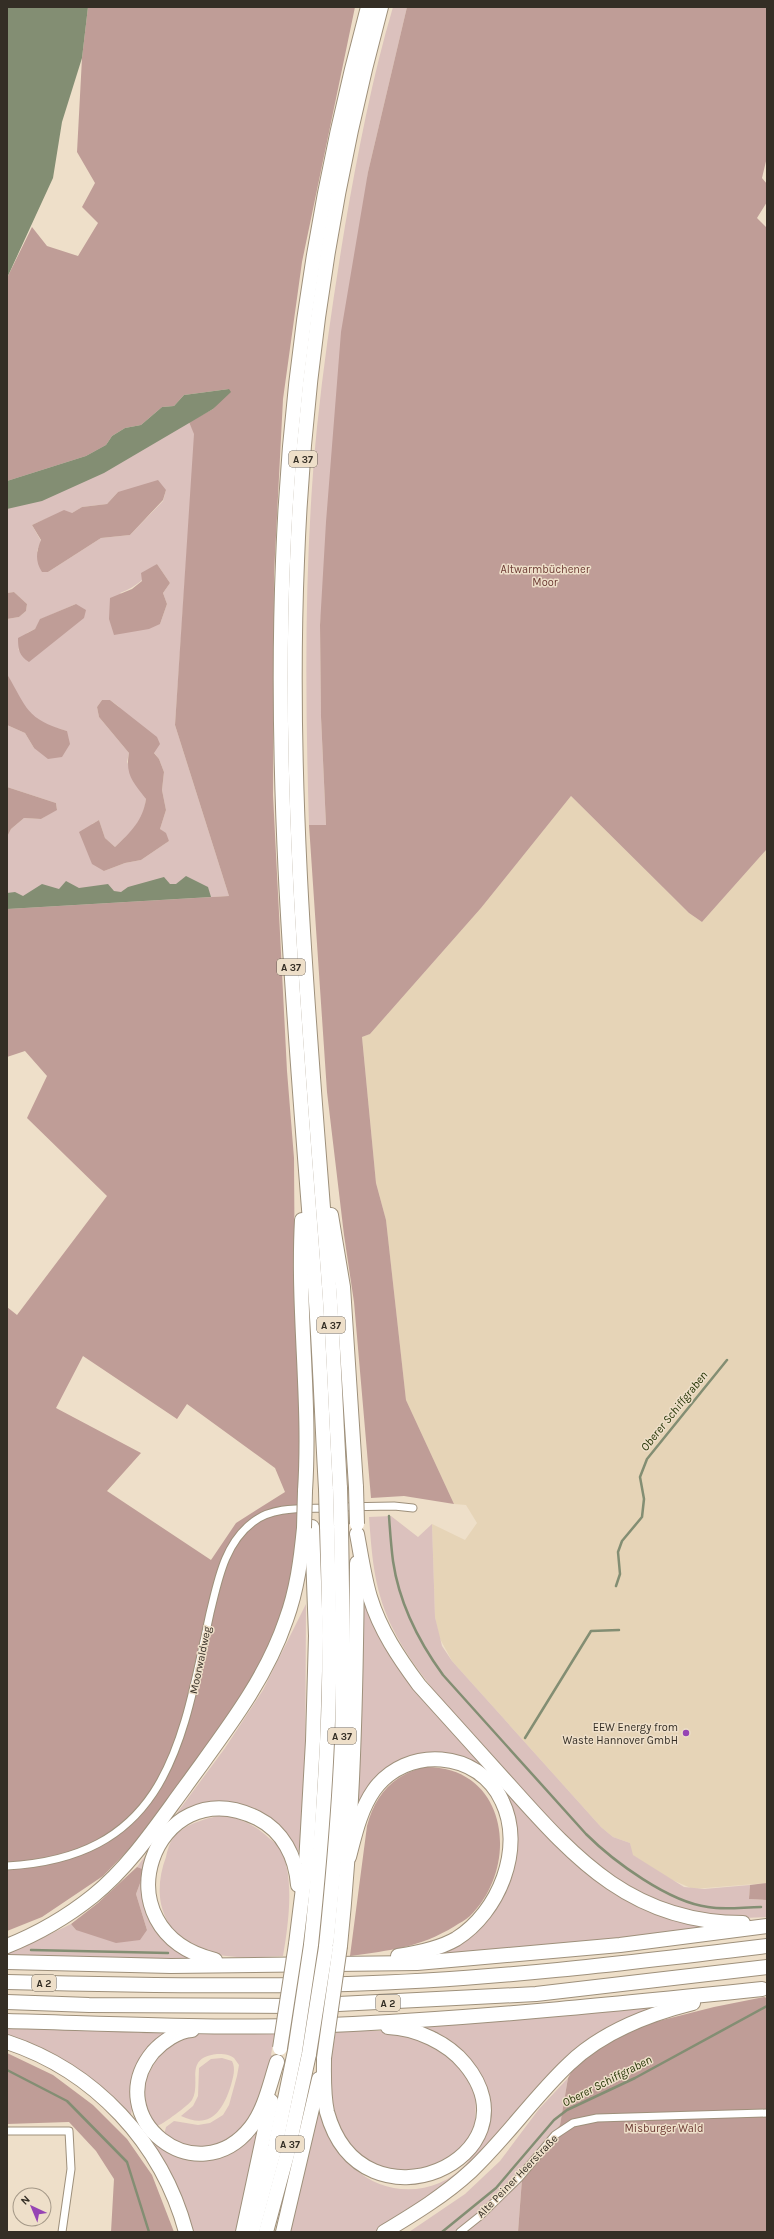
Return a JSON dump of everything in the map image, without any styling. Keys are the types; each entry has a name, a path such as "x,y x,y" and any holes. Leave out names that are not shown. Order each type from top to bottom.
{"highway":[{"name":"A 37","path":"333,1489 305,1168 287,902 281,702 283,565 291,429 307,295 339,121 368,7"},
{"name":"A 37","path":"266,2232 288,2151 309,2054 326,1947 334,1860 342,1742 343,1635 334,1526 329,1290 308,1023 297,823 294,702 296,563 300,495 312,362 338,192 368,56 381,7"},
{"path":"283,2232 324,2058 340,1946 349,1857 358,1635 356,1487 343,1287 316,1125"},
{"path":"243,2232 280,2048 296,1944 306,1864 313,1741 316,1636 308,1528 300,1259 305,1168"},
{"name":"A 37","path":"252,2232 275,2147 295,2051 311,1945 320,1862 328,1741 334,1526"},
{"path":"7,1946 32,1935 73,1910 94,1895 114,1876 146,1840 229,1727 251,1694 270,1658 286,1620 296,1584 308,1528"},
{"path":"357,1529 370,1597 389,1641 403,1663 420,1685 556,1837 580,1860 622,1890 662,1908 706,1920 767,1923"},
{"path":"348,1963 414,1954 438,1947 456,1939 474,1924 489,1905 502,1883 508,1865 510,1828 502,1800 495,1789 476,1771 451,1760 438,1758 422,1759 405,1764 388,1775 375,1789 358,1824 349,1857"},
{"path":"231,1964 202,1957 188,1951 163,1928 153,1911 148,1881 149,1868 154,1851 172,1827 185,1818 202,1811 232,1809 247,1814 272,1829 284,1842 297,1870 298,1925"},
{"path":"7,1962 170,1966 231,1964 417,1963 620,1945 767,1926"},
{"name":"A 2","path":"7,1982 81,1984 349,1984 448,1979 623,1964 767,1946"},
{"path":"81,1984 287,1964"},
{"name":"A 2","path":"7,2002 248,2007 350,2005 536,1994 767,1967"},
{"path":"7,2021 222,2027 352,2024 550,2010 764,1989"},
{"path":"384,2232 423,2208 471,2170 570,2063 598,2041 628,2024 669,2009 764,1989"},
{"path":"324,2058 325,2098 332,2128 348,2157 369,2175 393,2184 416,2185 443,2176 466,2158 481,2131 483,2116 483,2101 479,2086 472,2072 460,2058 433,2040 415,2032 393,2027 352,2024"},
{"path":"222,2027 188,2030 173,2036 158,2047 146,2060 141,2072 139,2084 140,2111 146,2124 156,2136 171,2147 199,2154 213,2153 228,2148 240,2139 252,2126 261,2111 277,2062"},
{"path":"7,2042 32,2051 73,2074 95,2090 116,2109 145,2144 163,2173 179,2208 186,2232"}],"street":[{"name":"Moorwaldweg","path":"7,1866 58,1860 91,1848 129,1821 158,1788 177,1749 185,1724 222,1567 236,1539 253,1522 264,1516 296,1509 394,1506 413,1508"},
{"name":"Alte Peiner Heerstraße","path":"460,2232 480,2216 519,2178 555,2135 573,2123 597,2118 767,2113"},
{"path":"7,2131 69,2131 71,2170 62,2232"}],"shaded area":[{"path":"7,7 88,7 82,58 62,122 53,178 7,278"},
{"path":"393,7 407,7 368,172 320,625 321,717 326,826 309,825 306,675 310,526 317,427 330,326 350,198 372,88"},
{"path":"229,389 231,392 213,409 104,473 42,501 7,509 7,481 86,456 106,445 112,436 125,428 141,425 162,407 174,406 184,395"},
{"path":"174,406 189,422 195,434 175,725 229,896 7,909 7,837 11,829 24,818 41,819 57,809 56,803 7,787 7,725 25,733 34,748 67,731 49,726 32,716 20,700 7,674 7,619 19,617 26,611 27,604 14,592 7,593 7,481 86,456","holes":["166,490 163,501 130,535 101,538 48,572 37,551 41,541 32,525 48,518 72,513 82,507 107,504 118,492","157,564 170,583 163,593 167,604 160,624 120,593 136,585","76,604 18,650 27,633 35,629 41,619","102,700 110,700 118,706 159,759 164,772 162,790 166,810 160,829 169,841 141,860 125,863 104,871 92,824 99,820 105,838 115,847 132,831 144,813 146,799 127,762 129,753 99,717 97,707"]},
{"path":"571,796 689,913 702,922 767,849 767,1883 693,1889 670,1879 632,1855 630,1843 613,1837 601,1827 452,1661 439,1637 435,1617 432,1524 465,1540 477,1523 466,1505 454,1504 406,1400 386,1220 376,1183 362,1037 370,1034 481,908"},
{"path":"186,876 208,887 211,897 7,909 7,893 15,892 23,896 42,884 59,889 66,881 79,888 108,884 114,891 121,892 128,887 164,877 170,884 176,884"},
{"path":"391,1516 418,1537 432,1524 435,1617 442,1646 452,1661 601,1827 613,1837 630,1843 633,1855 684,1887 704,1889 750,1885 749,1899 767,1900 767,1917 749,1918 712,1915 676,1907 641,1894 620,1883 588,1858 557,1830 435,1692 412,1661 392,1627 381,1600 375,1573 369,1517"},
{"path":"360,1582 379,1629 595,1877 733,1928 440,1955 438,1952 502,1892 508,1800 438,1753 421,1754 357,1811"},
{"path":"306,1604 305,1799 300,1853 285,1833 249,1810 184,1815 145,1870 137,1867 225,1748 263,1690"},
{"path":"222,1815 236,1818 259,1830 279,1847 284,1858 288,1871 289,1901 287,1931 283,1956 234,1957 205,1951 190,1944 179,1935 170,1925 164,1913 160,1900 160,1886 168,1848 171,1842 176,1834 188,1826 201,1820"},
{"path":"145,1870 173,1946 200,1962 7,1958 7,1952 30,1944 71,1924 76,1930 147,1930 136,1894"},
{"path":"667,2003 617,2024 472,2164 415,2209 376,2232 289,2232 320,2107 338,2148 348,2162 367,2178 381,2185 411,2189 426,2187 441,2182 454,2175 471,2158 482,2139 484,2130 484,2089 422,2027 489,2022"},
{"path":"7,2024 181,2029 166,2036 133,2103 131,2115 103,2090 74,2068 42,2049 7,2035"},
{"path":"275,2031 271,2055 273,2056 263,2098 238,2137 197,2150 164,2135 166,2127 174,2121 198,2125 210,2123 223,2115 229,2105 239,2065 234,2058 224,2054 207,2056 200,2060 196,2072 195,2093 192,2100 186,2106 157,2126 147,2116 143,2084 163,2048 191,2034"},
{"path":"336,2031 387,2031 415,2037 454,2059 476,2093 475,2132 441,2172 366,2168 338,2130 329,2093 332,2047"},
{"path":"222,2058 232,2061 234,2070 233,2079 224,2103 214,2116 207,2119 200,2121 191,2120 181,2116 193,2106 198,2096 199,2068 211,2059"},
{"path":"568,2078 560,2125 523,2166 518,2232 409,2232 465,2194 500,2161 539,2109"},
{"path":"259,2127 237,2232 192,2232 169,2173 154,2143 207,2160 223,2156 240,2147 253,2137"}],"green space":[{"path":"88,7 355,7 302,262 283,399 274,574 273,795 287,1071 294,1158 295,1308 301,1464 300,1527 292,1582 282,1618 247,1691 142,1836 103,1876 42,1917 7,1931 7,1307 17,1315 107,1196 27,1118 47,1076 25,1051 7,1057 7,909 229,896 175,725 194,434 189,422 213,409 229,389 184,395 174,406 162,407 141,425 125,428 112,436 106,445 86,456 7,481 7,278 32,227 47,246 78,256 98,223 82,207 95,183 77,152 82,58","holes":["83,1356 177,1419 187,1404 275,1468 285,1492 236,1523 211,1560 107,1491 141,1453 56,1408"]},
{"name":"Altwarmbüchener Moor","path":"407,7 767,7 767,157 762,178 767,184 767,202 757,218 767,228 767,849 702,922 689,913 571,796 481,908 370,1034 362,1037 376,1183 386,1220 406,1400 454,1504 404,1496 371,1498 354,1302 344,1235 327,1092 309,825 326,825 321,717 320,625 326,522 341,332 368,172"},
{"path":"158,480 166,490 163,500 130,535 101,538 48,572 42,572 37,560 41,540 32,525 64,510 72,513 82,507 107,504 118,492"},
{"path":"157,564 170,583 163,593 167,604 160,624 149,629 114,635 109,619 110,598 132,589 142,581 141,573"},
{"path":"14,592 27,604 26,611 19,617 7,619 7,593"},
{"path":"76,604 86,610 84,618 29,662 21,655 18,638 35,629 40,619"},
{"path":"7,674 24,704 35,717 43,722 67,731 70,744 62,757 48,759 34,748 25,733 7,725"},
{"path":"102,700 110,700 157,737 160,744 154,753 159,759 164,772 162,790 166,810 160,829 166,833 169,841 141,860 125,863 104,871 92,864 79,832 99,820 105,838 115,847 139,819 146,799 134,783 129,773 129,753 99,717 97,707"},
{"path":"7,787 56,803 57,810 41,819 24,818 11,829 7,837"},
{"path":"424,1767 452,1771 474,1782 489,1800 498,1822 500,1846 496,1871 486,1895 467,1919 455,1926 417,1944 392,1950 350,1956 367,1826 370,1815 380,1796 394,1781 403,1775"},
{"path":"137,1867 145,1870 136,1894 147,1930 140,1940 116,1943 76,1930 71,1924 98,1903"},
{"path":"767,1883 767,1900 749,1899 750,1885"},
{"name":"Misburger Wald","path":"764,1997 767,1998 767,2232 518,2232 523,2166 560,2125 568,2078 574,2067 600,2045 627,2029 714,2007"},
{"path":"7,2053 53,2075 93,2105 127,2139 152,2175 174,2232 111,2232 114,2179 96,2151 69,2122 7,2124"}],"waterway":[{"name":"Oberer Schiffgraben","path":"616,1586 620,1574 618,1552 622,1541 642,1517 644,1499 640,1477 647,1459 727,1360"},
{"name":"Oberer Schiffgraben","path":"389,1516 393,1561 400,1591 411,1621 434,1662 443,1675 586,1834 611,1857 643,1879 676,1897 693,1904 714,1908 761,1907"},
{"name":"Oberer Schiffgraben","path":"525,1738 591,1631 619,1630"},
{"path":"31,1950 168,1953"},
{"name":"Oberer Schiffgraben","path":"442,2232 496,2188 554,2120 567,2110 635,2078 767,2006"},
{"path":"7,2070 67,2101 127,2162 149,2232"}],"place":[{"name":"EEW Energy from Waste Hannover GmbH","path":"686,1733"}]}
